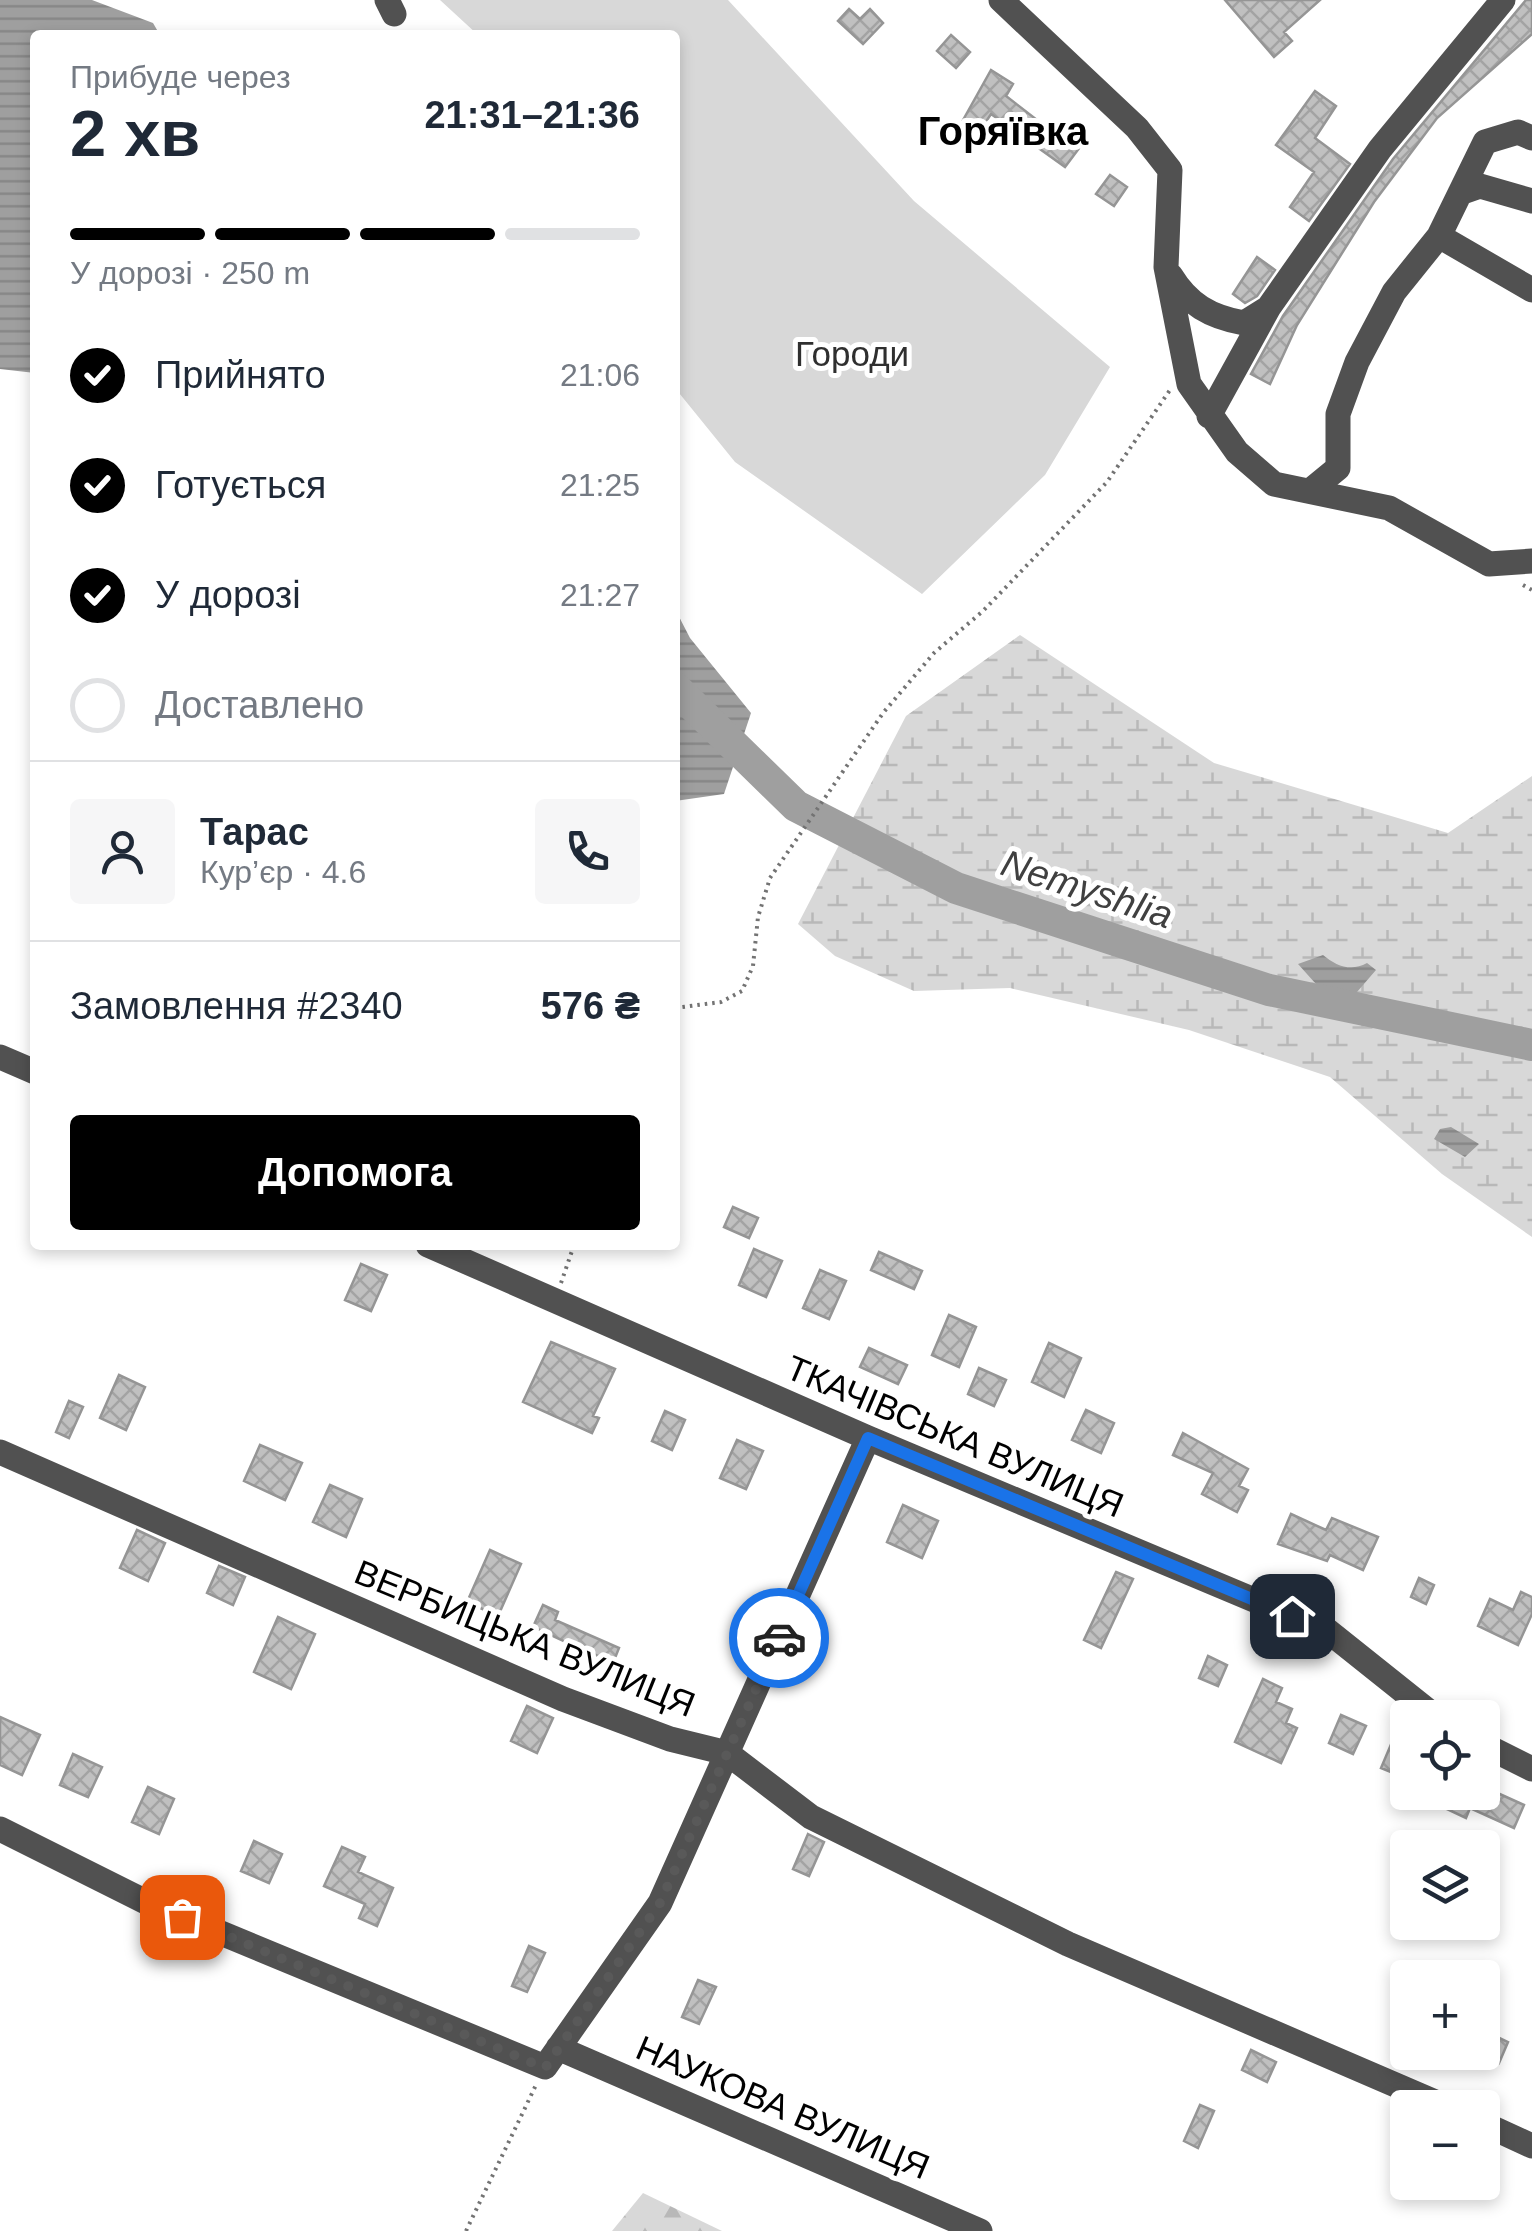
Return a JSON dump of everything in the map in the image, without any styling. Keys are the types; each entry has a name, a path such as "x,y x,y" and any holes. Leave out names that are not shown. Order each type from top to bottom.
{"street":[{"path":"1002,0 1137,128 1170,170 1166,267 1189,384 1237,452 1274,484 1389,508 1489,564 1532,562"},
{"path":"1209,416 1270,307 1380,149 1503,0"},
{"path":"1310,491 1338,468 1338,414 1357,362 1394,292 1439,236 1485,142 1518,132 1532,138"},
{"path":"1460,193 1480,186 1532,202"},
{"path":"1439,236 1532,290"},
{"path":"1166,267 1184,298 1219,319 1244,323 1270,307"},
{"path":"0,1057 30,1070"},
{"name":"ТКАЧІВСЬКА ВУЛИЦЯ","path":"439,1250 868,1438 1328,1631 1414,1700"},
{"path":"551,2058 660,1903 868,1438"},
{"name":"ВЕРБИЦЬКА ВУЛИЦЯ","path":"0,1452 564,1699 670,1740 728,1753 811,1817 1068,1944 1407,2090"},
{"path":"1500,1753 1532,1769"},
{"name":"НАУКОВА ВУЛИЦЯ","path":"0,1830 146,1902 551,2058 980,2231"},
{"path":"1500,2131 1532,2146"}],"path":[{"path":"680,1007 721,1002 742,991 754,966 758,918 770,878 799,831 883,714 934,653 983,611 1107,482 1185,364"},
{"path":"553,1300 572,1250"},
{"path":"466,2231 551,2058"}],"green space":[{"name":"Городи","path":"440,0 728,0 914,201 1110,367 1045,475 922,594 735,462 680,394 680,30 473,30"},
{"path":"1020,635 1214,763 1448,833 1532,776 1532,1237 1442,1174 1330,1077 1189,1030 1010,988 914,991 835,956 798,924 906,716"},
{"path":"643,2193 722,2231 612,2231"}],"shaded area":[{"path":"0,0 92,0 153,23 157,30 30,30 30,372 0,369"},
{"path":"680,619 690,638 751,713 724,794 680,800"},
{"path":"1323,955 1344,966 1367,963 1376,970 1357,992 1324,993 1298,964"},
{"path":"1451,1127 1479,1144 1465,1157 1434,1139 1440,1129"}],"building":[{"path":"1225,0 1320,0 1284,32 1292,41 1274,57"},
{"path":"1526,0 1532,0 1532,34 1437,118 1374,202 1297,325 1270,384 1251,374 1283,316 1393,159"},
{"path":"849,9 860,19 870,9 883,23 863,44 838,21"},
{"path":"951,35 970,52 956,68 937,51"},
{"path":"991,70 1013,84 1006,96 1059,137 1062,133 1080,147 1065,167 991,114 974,140 958,129"},
{"path":"1315,91 1336,106 1315,138 1350,164 1309,221 1290,207 1314,172 1276,145"},
{"path":"1110,175 1127,187 1114,206 1096,194"},
{"path":"1257,257 1275,270 1257,296 1245,303 1233,294"},
{"path":"733,1207 758,1218 749,1238 724,1227"},
{"path":"754,1249 782,1261 766,1297 739,1285"},
{"path":"879,1252 922,1271 914,1289 871,1270"},
{"path":"361,1264 387,1275 371,1311 345,1300"},
{"path":"820,1270 846,1281 829,1319 803,1308"},
{"path":"949,1315 976,1327 959,1367 932,1355"},
{"path":"551,1342 615,1369 593,1416 599,1418 592,1433 523,1402"},
{"path":"1049,1343 1081,1358 1064,1397 1032,1382"},
{"path":"869,1348 907,1365 898,1384 860,1367"},
{"path":"979,1368 1006,1380 994,1406 968,1394"},
{"path":"119,1375 145,1387 126,1430 100,1418"},
{"path":"69,1401 83,1407 69,1438 56,1432"},
{"path":"1086,1410 1114,1423 1101,1453 1072,1440"},
{"path":"665,1411 685,1420 672,1450 652,1441"},
{"path":"1183,1433 1248,1469 1239,1486 1248,1490 1237,1512 1202,1494 1213,1473 1173,1455"},
{"path":"737,1440 763,1451 746,1489 720,1478"},
{"path":"260,1445 302,1463 285,1500 244,1481"},
{"path":"330,1485 362,1499 346,1537 313,1522"},
{"path":"903,1505 938,1521 922,1558 887,1542"},
{"path":"1291,1514 1326,1530 1332,1518 1378,1537 1363,1570 1330,1555 1327,1561 1278,1544"},
{"path":"137,1530 165,1543 148,1581 120,1568"},
{"path":"490,1550 521,1564 498,1616 467,1602"},
{"path":"219,1566 245,1577 233,1605 207,1593"},
{"path":"1116,1572 1133,1579 1101,1648 1084,1640"},
{"path":"1419,1578 1434,1585 1426,1604 1411,1597"},
{"path":"1521,1592 1532,1597 1532,1614 1518,1645 1478,1626 1490,1599 1513,1610"},
{"path":"543,1605 558,1612 555,1620 619,1648 613,1663 583,1649 579,1659 562,1651 566,1642 533,1627"},
{"path":"278,1617 315,1634 291,1689 254,1672"},
{"path":"1208,1656 1227,1665 1218,1686 1199,1678"},
{"path":"1263,1679 1282,1688 1276,1702 1292,1709 1286,1723 1297,1728 1281,1763 1235,1742"},
{"path":"527,1706 553,1718 537,1753 511,1741"},
{"path":"1341,1715 1366,1726 1353,1754 1329,1743"},
{"path":"0,1717 40,1735 22,1775 0,1765"},
{"path":"1390,1747 1390,1772 1381,1768"},
{"path":"73,1754 102,1767 88,1797 60,1785"},
{"path":"148,1787 174,1799 159,1834 132,1822"},
{"path":"1500,1794 1524,1805 1514,1828 1474,1810 1500,1810"},
{"path":"1449,1810 1469,1810 1466,1818"},
{"path":"808,1834 824,1842 809,1876 793,1869"},
{"path":"254,1841 282,1854 269,1883 241,1871"},
{"path":"342,1847 365,1857 358,1872 393,1888 377,1926 359,1918 365,1904 324,1886"},
{"path":"529,1946 545,1953 527,1992 512,1986"},
{"path":"698,1980 716,1987 699,2024 682,2017"},
{"path":"1500,2038 1508,2042 1500,2061"},
{"path":"1251,2050 1276,2062 1267,2082 1242,2070"},
{"path":"1200,2105 1214,2111 1198,2148 1184,2141"}],"waterway":[{"name":"Nemyshlia","path":"680,693 796,806 956,888 1269,990 1532,1045"}],"way so far":[{"path":"182,1917 545,2068 660,1903 779,1638"}],"district":[{"name":"Горяївка","path":"1003,131"}],"route":[{"path":"779,1638 868,1438 1292,1616"}]}
